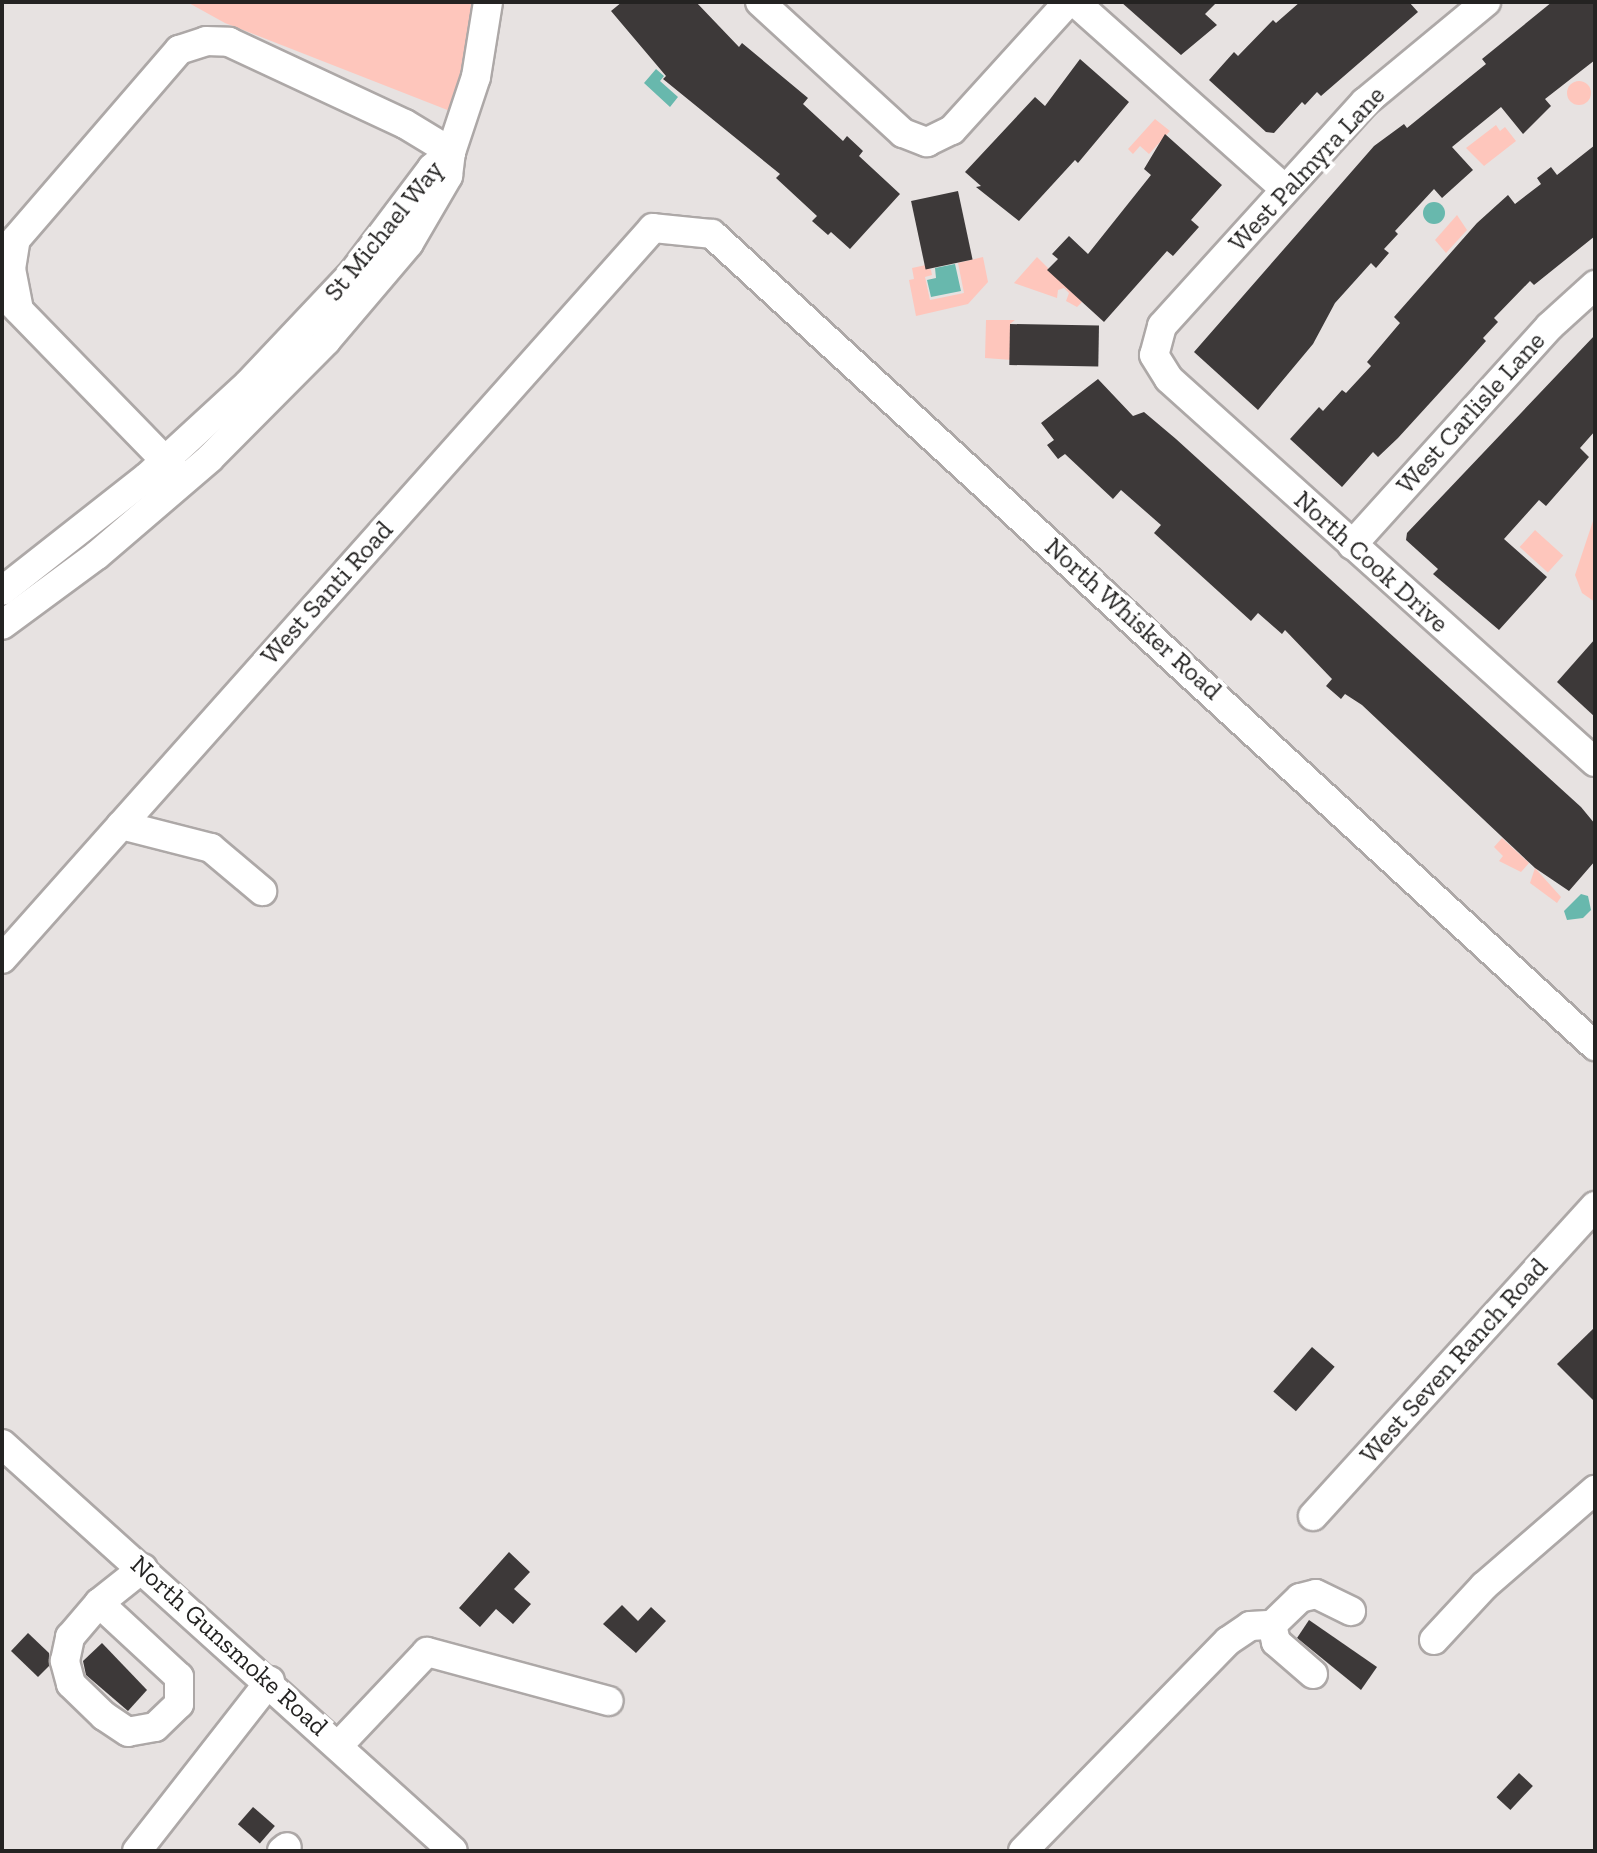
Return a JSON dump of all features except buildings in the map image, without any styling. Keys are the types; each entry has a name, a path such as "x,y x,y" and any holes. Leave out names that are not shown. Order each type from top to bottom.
{"street":[{"path":"185,481 10,301 16,239 179,50 206,41 229,42 405,124 451,152 476,77 488,2"},
{"path":"760,2 903,133 927,142 952,130 1068,2"},
{"path":"1075,2 1285,189"},
{"name":"West Palmyra Lane","path":"1154,355 1162,326 1365,102 1486,2"},
{"name":"St Michael Way","path":"2,591 166,460 322,307 432,168 451,152"},
{"name":"St Michael Way","path":"2,625 185,481 278,393 409,243 441,197 451,152"},
{"name":"West Santi Road","path":"2,959 653,228"},
{"name":"North Whisker Road","path":"653,228 712,234 1595,1046"},
{"name":"West Carlisle Lane","path":"1352,545 1550,326 1595,285"},
{"name":"North Cook Drive","path":"1154,355 1169,379 1595,762"},
{"path":"121,825 211,848 262,891"},
{"name":"West Seven Ranch Road","path":"1313,1516 1595,1206"},
{"name":"North Gunsmoke Road","path":"2,1444 270,1681 453,1851"},
{"path":"1434,1640 1484,1586 1595,1490"},
{"path":"99,1603 179,1677 179,1704 155,1727 128,1732 71,1684 65,1661 70,1637 99,1603 143,1568"},
{"path":"1023,1851 1228,1641 1250,1626 1272,1625 1300,1598 1316,1594 1351,1611"},
{"path":"1272,1625 1276,1642 1313,1674"},
{"path":"339,1745 427,1652 609,1701"},
{"path":"137,1851 270,1681"}],"shaded area":[{"path":"187,2 472,2 463,70 450,111 225,23"},
{"path":"1579,81 1588,84 1591,93 1588,102 1579,105 1570,102 1567,93 1570,84"},
{"path":"1155,119 1170,131 1149,154 1140,146 1133,154 1128,149"},
{"path":"1496,125 1500,131 1505,127 1516,141 1484,166 1466,148"},
{"path":"1457,215 1467,230 1446,253 1435,240"},
{"path":"983,257 988,282 968,304 916,316 909,280 914,279 912,268 926,265 931,270 932,275 925,277 930,300 964,293 958,263"},
{"path":"1037,257 1082,302 1077,307 1066,301 1069,293 1064,288 1058,290 1057,298 1014,283"},
{"path":"986,320 1015,320 1010,324 1012,360 985,358"},
{"path":"1595,515 1595,602 1582,593 1575,575"},
{"path":"1535,530 1563,555 1548,573 1520,547"},
{"path":"1502,838 1529,863 1521,872 1499,861 1503,856 1494,847"},
{"path":"1535,868 1561,897 1557,903 1530,883"}],"water":[{"path":"656,69 664,76 660,81 678,97 670,107 644,83"},
{"path":"1434,202 1442,205 1445,213 1442,221 1434,224 1426,221 1423,213 1426,205"},
{"path":"955,264 961,291 931,297 927,280 936,278 935,268"},
{"path":"1581,894 1588,896 1591,910 1583,918 1567,920 1564,911"}]}
